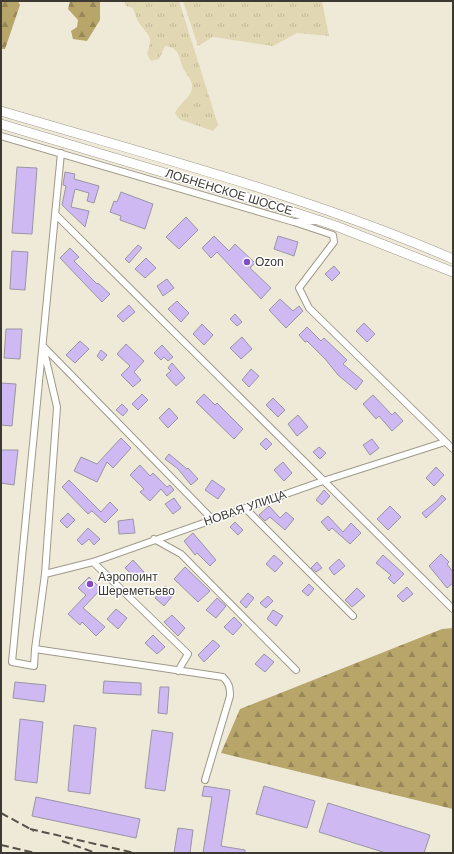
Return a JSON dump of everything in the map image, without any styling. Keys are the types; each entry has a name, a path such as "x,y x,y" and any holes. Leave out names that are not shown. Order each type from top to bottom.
{"main road":[{"name":"ЛОБНЕНСКОЕ ШОССЕ","path":"1,111 332,212 453,259"},
{"name":"ЛОБНЕНСКОЕ ШОССЕ","path":"1,124 319,220 453,272"}],"street":[{"path":"1,136 294,222 333,235 334,242 299,288 309,308 453,449"},
{"path":"42,345 57,407 45,574 34,666 12,662 42,345 56,215 61,153"},
{"path":"56,215 453,609"},
{"path":"294,222 319,220"},
{"path":"42,345 212,519"},
{"name":"НОВАЯ УЛИЦА","path":"45,574 93,562 154,539 323,481 445,442"},
{"path":"245,508 353,616"},
{"path":"154,539 181,554 296,670"},
{"path":"93,562 188,654 178,671"},
{"path":"35,649 223,677 228,682 230,696 205,780"}],"green space":[{"path":"1,1 18,1 20,5 5,49 1,49"},
{"path":"70,1 100,1 100,20 87,41 73,39 71,31 77,27 78,20 68,9"},
{"path":"124,1 179,1 218,125 213,131 179,119 175,113 191,92 192,85 183,68 178,54 173,48 165,46 159,59 151,61 147,54 150,43 148,34 136,18 133,8 126,6"},
{"path":"183,1 322,1 329,36 297,33 273,46 213,37 198,46"},
{"path":"453,628 453,809 221,753 240,709 442,629"}],"building":[{"path":"17,167 37,168 32,234 12,233"},
{"path":"65,172 75,174 74,179 99,186 94,203 87,201 89,193 75,189 71,207 89,211 85,227 62,205 66,186 63,185"},
{"path":"121,192 153,204 145,229 120,220 121,216 110,212 114,201 117,202"},
{"path":"186,217 198,230 179,249 166,237"},
{"path":"214,236 229,251 235,244 255,263 250,268 271,288 261,299 217,252 211,258 202,248"},
{"path":"278,236 298,242 294,256 274,249"},
{"path":"138,245 142,248 129,263 125,259"},
{"path":"70,248 79,257 74,261 97,284 98,283 110,294 102,302 60,258"},
{"path":"12,251 28,252 25,290 10,289"},
{"path":"146,258 156,268 145,278 135,269"},
{"path":"334,266 340,273 332,281 325,274"},
{"path":"167,279 174,288 163,296 157,286"},
{"path":"280,299 293,311 299,306 303,311 286,328 269,310"},
{"path":"177,301 189,313 181,322 168,309"},
{"path":"129,305 135,312 123,322 117,316"},
{"path":"235,314 242,322 237,326 230,319"},
{"path":"364,323 375,334 367,342 356,331"},
{"path":"202,324 213,335 204,345 193,334"},
{"path":"307,327 321,341 324,338 347,360 343,364 363,381 356,390 338,375 326,360 299,335"},
{"path":"6,329 22,329 20,359 4,358"},
{"path":"242,337 252,349 241,359 230,348"},
{"path":"80,341 89,349 75,363 66,355"},
{"path":"126,344 144,361 134,372 141,380 133,387 121,375 130,366 117,354"},
{"path":"162,345 173,357 168,361 164,357 161,360 154,353"},
{"path":"101,350 107,355 102,361 97,356"},
{"path":"172,363 185,378 176,386 166,375 171,371 168,368"},
{"path":"251,369 259,376 249,387 242,380"},
{"path":"1,383 16,384 12,426 1,425"},
{"path":"142,394 148,400 138,410 132,404"},
{"path":"204,394 215,405 217,403 243,429 234,439 196,402"},
{"path":"373,395 392,415 395,412 403,421 392,431 379,416 376,419 363,404"},
{"path":"273,398 285,410 278,417 266,405"},
{"path":"122,404 128,410 123,416 116,410"},
{"path":"169,408 178,418 168,428 159,418"},
{"path":"298,415 308,427 297,436 288,424"},
{"path":"121,438 131,448 113,468 107,462 97,482 74,471 81,457 97,464"},
{"path":"266,438 272,444 266,450 260,444"},
{"path":"372,439 379,448 370,455 363,445"},
{"path":"319,447 326,453 320,459 313,452"},
{"path":"1,450 18,450 14,485 1,483"},
{"path":"169,454 187,469 188,468 198,479 191,485 178,469 165,459"},
{"path":"283,462 292,473 284,481 274,470"},
{"path":"140,465 150,476 153,473 167,487 170,485 174,490 167,496 161,489 150,501 140,492 144,489 130,475"},
{"path":"436,467 444,475 434,486 426,478"},
{"path":"69,480 101,512 110,502 118,510 105,523 92,511 88,514 62,487"},
{"path":"212,480 225,489 218,499 205,490"},
{"path":"324,490 330,496 322,505 316,500"},
{"path":"442,495 446,499 426,518 422,513"},
{"path":"174,498 181,508 173,514 165,504"},
{"path":"269,506 280,518 286,512 294,519 285,530 270,517 265,521 259,515"},
{"path":"390,506 401,517 388,530 377,519"},
{"path":"68,513 75,520 67,528 60,521"},
{"path":"328,516 343,532 351,523 361,533 350,544 332,528 329,531 321,522"},
{"path":"133,519 135,533 119,534 118,521"},
{"path":"235,522 243,530 238,535 230,527"},
{"path":"88,528 100,539 94,545 89,539 82,545 77,540"},
{"path":"193,533 216,560 210,566 197,553 195,555 184,541"},
{"path":"441,554 449,562 447,564 453,572 453,583 447,588 429,566"},
{"path":"274,555 283,563 275,572 266,564"},
{"path":"383,555 404,574 394,584 388,578 391,575 376,563"},
{"path":"339,559 345,566 334,575 329,568"},
{"path":"133,560 144,572 137,579 125,568"},
{"path":"317,562 322,568 316,572 311,568"},
{"path":"185,567 210,591 198,602 174,579"},
{"path":"89,577 101,589 83,608 105,627 96,636 82,622 80,625 68,614 86,595 78,588"},
{"path":"309,584 314,589 308,596 302,591"},
{"path":"165,586 174,594 164,606 155,598"},
{"path":"407,587 413,594 403,602 397,596"},
{"path":"357,588 365,596 352,607 345,600"},
{"path":"248,593 254,598 246,608 240,602"},
{"path":"268,596 273,601 266,608 260,603"},
{"path":"217,598 226,606 216,618 206,610"},
{"path":"116,609 127,618 118,629 107,619"},
{"path":"273,610 283,616 276,626 267,619"},
{"path":"172,615 185,628 178,636 164,622"},
{"path":"234,617 242,625 233,635 224,627"},
{"path":"153,635 165,647 157,654 145,643"},
{"path":"213,640 220,646 204,662 198,655"},
{"path":"264,654 274,662 265,672 255,664"},
{"path":"104,681 141,683 141,695 103,693"},
{"path":"15,682 46,685 44,702 13,698"},
{"path":"160,687 169,687 167,714 158,713"},
{"path":"20,719 43,722 37,783 15,780"},
{"path":"74,725 96,728 90,794 68,791"},
{"path":"152,730 173,733 165,791 145,788"},
{"path":"204,786 230,790 221,846 245,850 245,853 203,853 212,797 202,796"},
{"path":"264,786 315,801 307,828 256,814"},
{"path":"36,797 140,819 136,838 32,816"},
{"path":"328,803 430,835 424,853 386,853 319,832"},
{"path":"178,828 193,830 190,853 174,853"}],"railway":[{"path":"1,813 34,831"},
{"path":"30,829 135,853"},
{"path":"62,841 96,853"},
{"path":"1,845 35,853"}],"place":[{"name":"Ozon","path":"247,262"},
{"name":"Аэропоинт Шереметьево","path":"90,584"}]}
